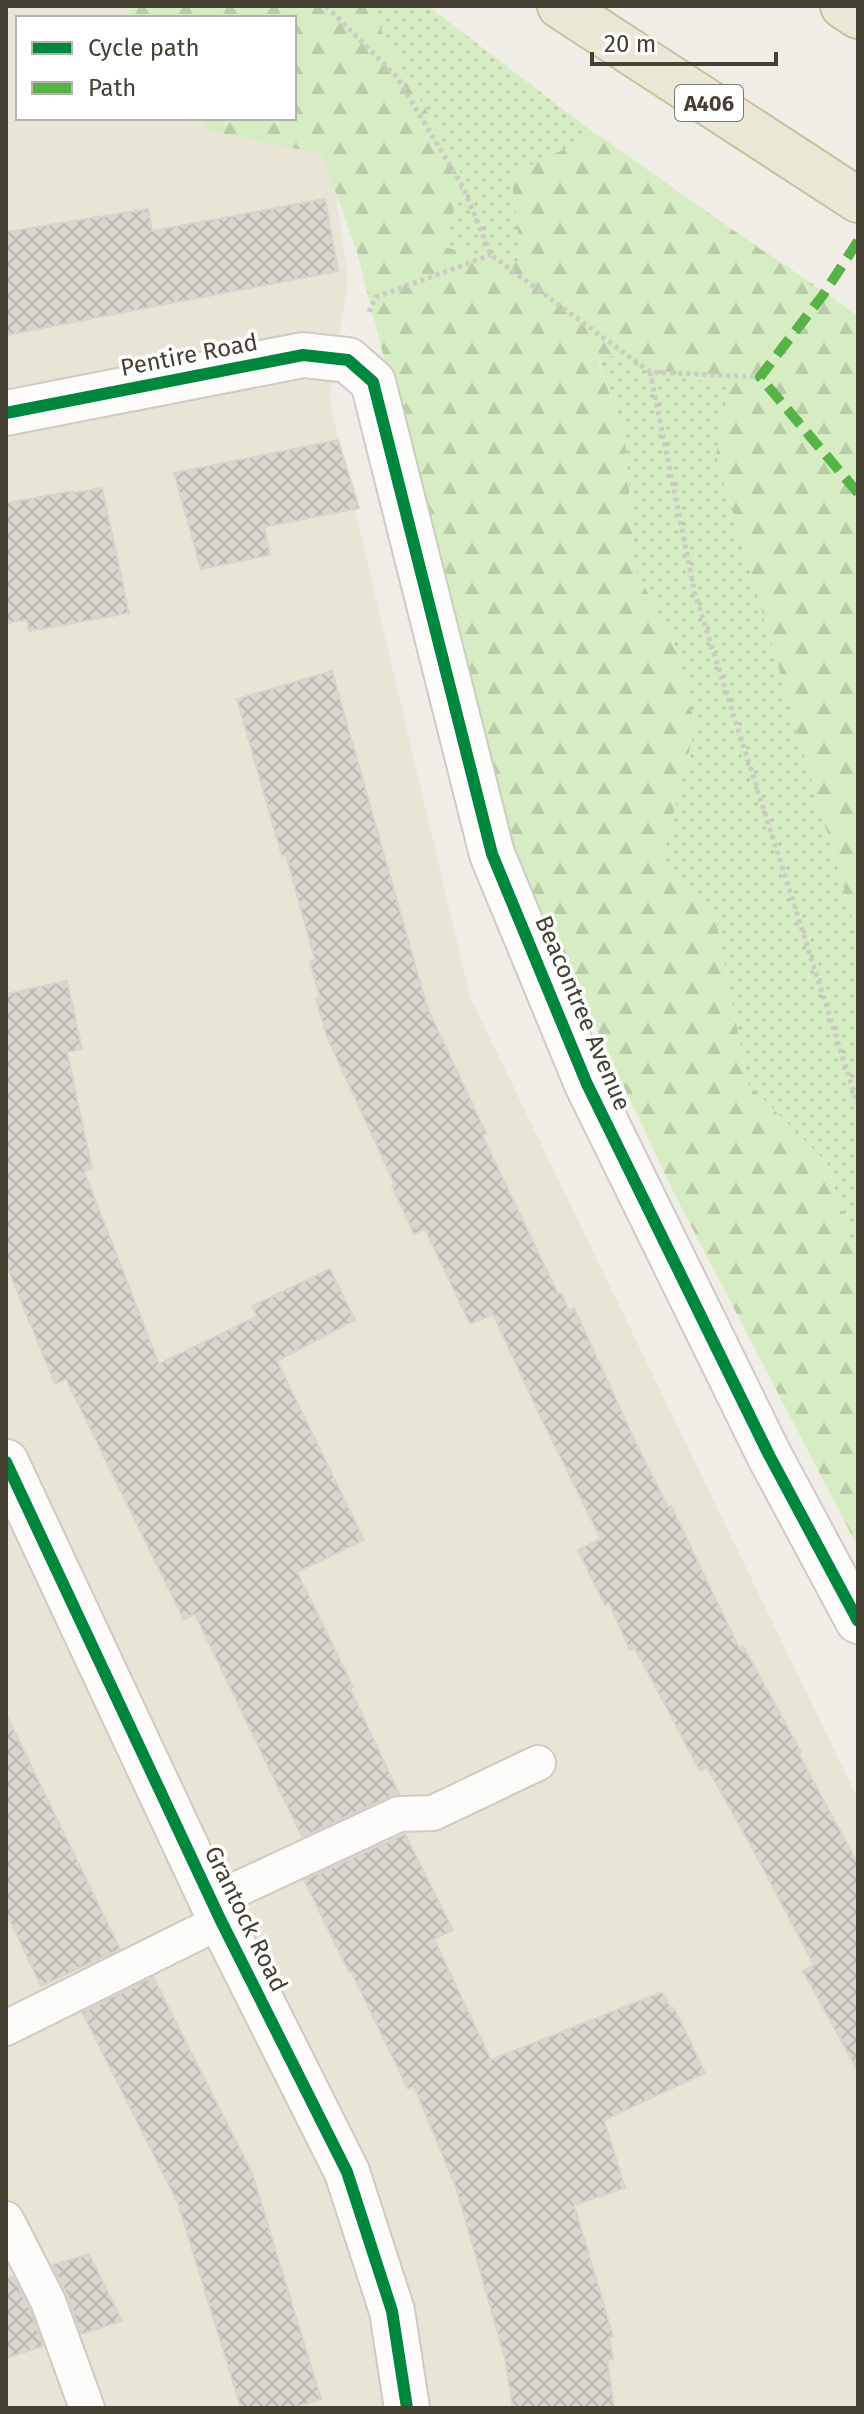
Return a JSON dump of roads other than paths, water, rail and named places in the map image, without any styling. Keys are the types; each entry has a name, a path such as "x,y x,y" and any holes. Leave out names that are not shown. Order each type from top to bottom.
{"highway":[{"name":"A406","path":"560,6 858,200"},
{"path":"843,6 858,16"}],"street":[{"name":"Pentire Road","path":"6,413 303,355 348,360 373,382"},
{"name":"Beacontree Avenue","path":"373,382 492,854 587,1084 769,1455 858,1621"},
{"name":"Grantock Road","path":"6,1462 216,1911 347,2172 392,2311 407,2408"}],"lane":[{"path":"6,2028 399,1814 433,1813 538,1763"},
{"path":"6,2219 48,2301 87,2408"}]}
